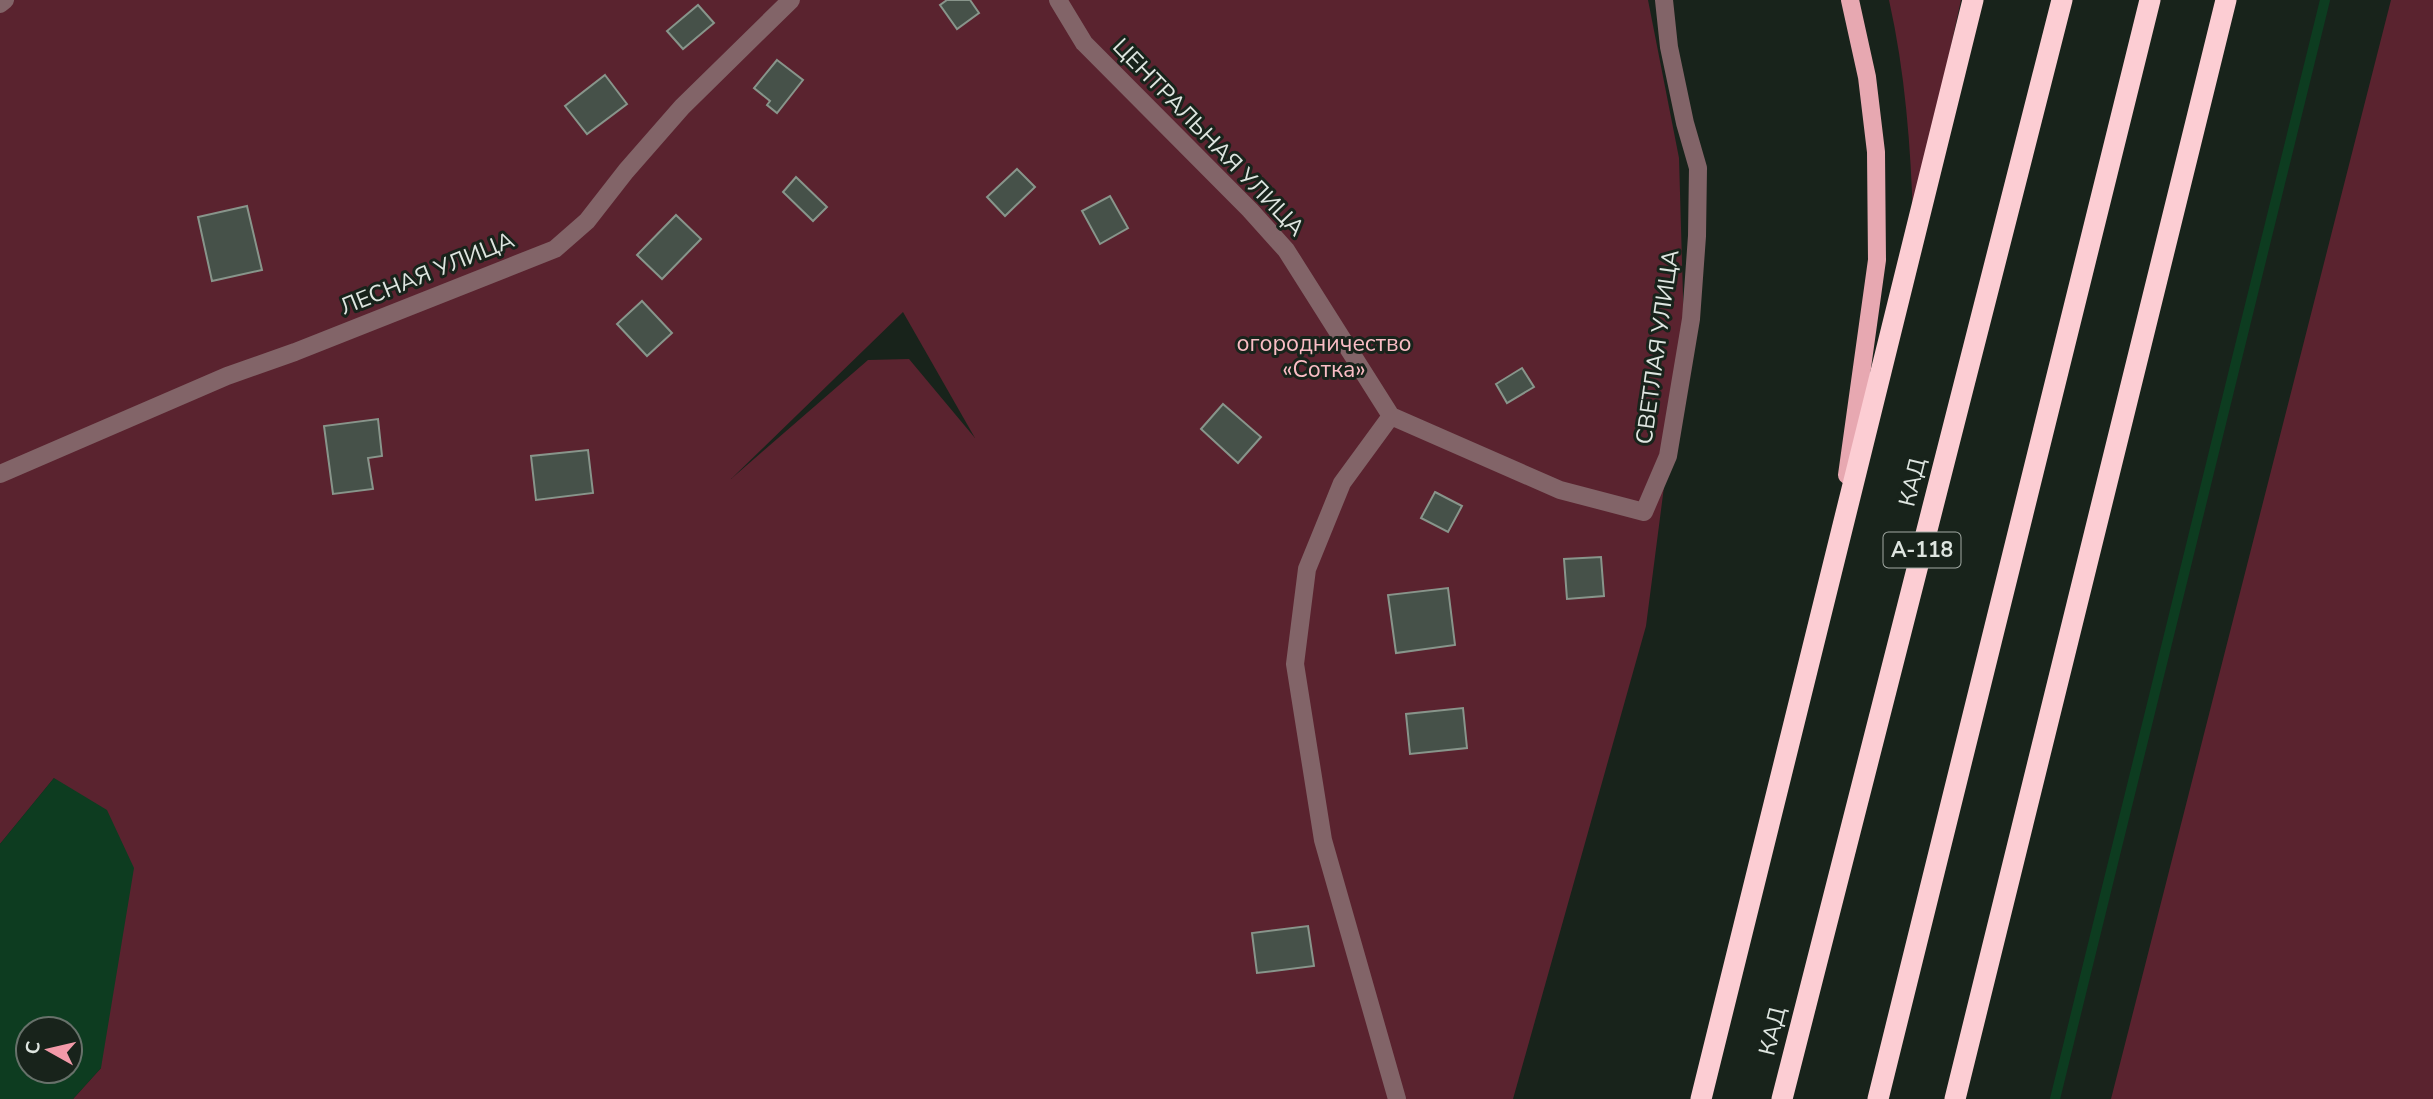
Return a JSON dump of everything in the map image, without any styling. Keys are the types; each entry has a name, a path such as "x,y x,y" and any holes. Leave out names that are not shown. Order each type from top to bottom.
{"highway":[{"path":"1701,1099 1973,0"},
{"name":"КАД","path":"1782,1099 2062,0"},
{"path":"1878,1099 2150,0"},
{"path":"1955,1099 2225,0"}],"main road":[{"path":"1833,563 1877,260 1876,152 1867,77 1850,0"}],"street":[{"path":"0,4 5,0"},
{"name":"ЛЕСНАЯ УЛИЦА","path":"0,474 227,376 295,352 555,249 587,222 626,171 682,107 791,0"},
{"name":"ЦЕНТРАЛЬНАЯ УЛИЦА","path":"1058,0 1084,43 1250,210 1286,250 1391,416"},
{"name":"СВЕТЛАЯ УЛИЦА","path":"1391,416 1560,490 1644,512 1668,456 1691,320 1697,236 1698,168 1685,123 1669,47 1664,0"},
{"path":"1391,416 1342,482 1307,569 1295,664 1323,840 1396,1099"}],"green space":[{"name":"огородничество «Сотка»","path":"0,0 1648,0 1679,158 1685,365 1668,456 1646,626 1513,1099 73,1099 101,1068 54,778 0,844","holes":["903,312 975,438 909,359 868,360 731,479"]},
{"path":"1889,0 1961,0 1913,220 1906,110"},
{"path":"2391,0 2433,0 2433,1099 2111,1099"}],"shaded area":[{"path":"54,778 107,810 134,868 101,1068 73,1099 0,1099 0,844"}],"building":[{"path":"947,0 970,0 979,13 957,29 940,5"},
{"path":"698,5 714,23 683,49 667,31"},
{"path":"777,60 803,80 777,113 767,105 770,101 754,88"},
{"path":"605,75 627,104 587,134 565,106"},
{"path":"1017,169 1035,187 1005,216 987,197"},
{"path":"796,177 827,207 813,221 783,192"},
{"path":"1110,196 1128,228 1100,244 1082,211"},
{"path":"247,206 262,270 212,281 198,217"},
{"path":"676,215 701,239 662,279 637,255"},
{"path":"642,301 672,333 647,356 617,324"},
{"path":"1522,368 1534,387 1507,403 1496,384"},
{"path":"1223,404 1261,437 1238,463 1201,429"},
{"path":"378,419 382,456 368,458 373,489 333,494 324,426"},
{"path":"588,450 593,493 536,500 531,456"},
{"path":"1435,492 1462,506 1448,532 1421,518"},
{"path":"1601,557 1604,596 1567,599 1564,559"},
{"path":"1448,588 1455,645 1396,653 1388,595"},
{"path":"1463,708 1467,748 1410,754 1406,714"},
{"path":"1308,926 1314,966 1257,973 1252,933"}],"waterway":[{"path":"2055,1099 2325,0"}]}
